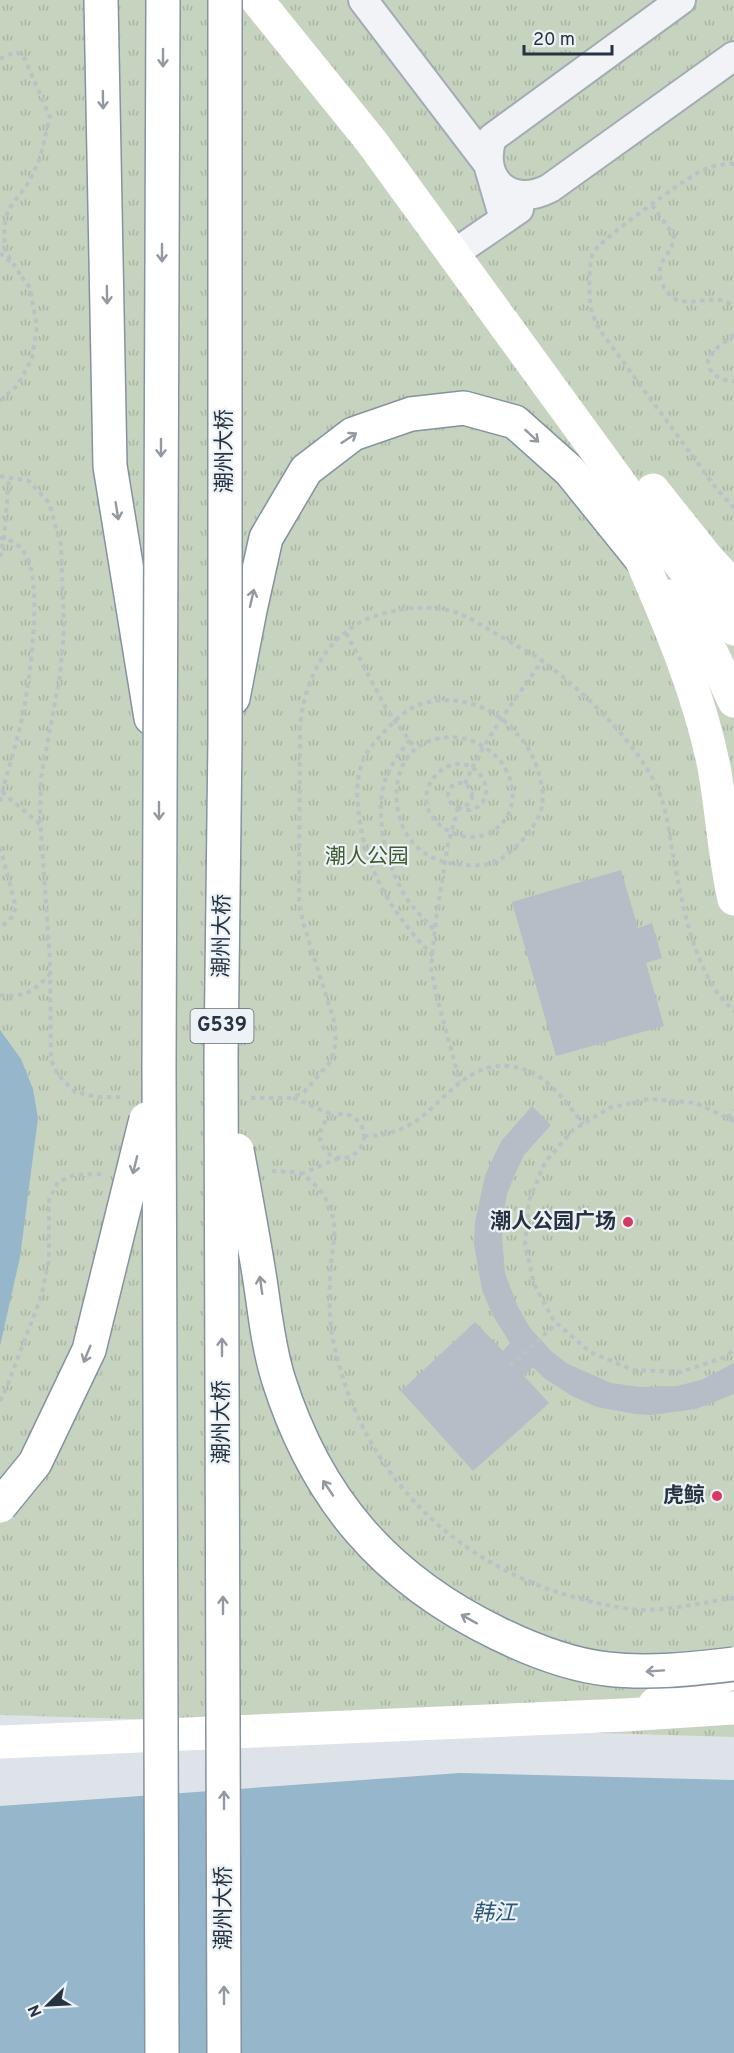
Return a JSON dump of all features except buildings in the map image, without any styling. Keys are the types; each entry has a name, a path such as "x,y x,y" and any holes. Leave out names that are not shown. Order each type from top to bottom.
{"main road":[{"path":"101,0 110,466 159,768"},
{"name":"G539","path":"162,2053 159,768 163,0"},
{"name":"潮州大桥","path":"224,2053 221,1057 225,738 225,0"},
{"path":"257,0 371,141 668,548 734,629"},
{"path":"279,0 468,244 676,521 734,587"},
{"path":"225,738 266,538 306,470 353,434 411,414 464,408 515,422 570,471 699,634 713,655 734,701"},
{"path":"641,559 674,636 698,701 714,768 734,899"},
{"path":"221,1057 266,1329 278,1377 296,1426 314,1465 348,1517 383,1557 423,1591 468,1619 516,1642 571,1662 606,1669 645,1672 734,1664"},
{"path":"0,1506 35,1463 89,1350 159,1068"},
{"path":"625,1716 734,1672"},
{"path":"0,1742 625,1716 734,1708"}],"street":[{"path":"363,0 488,164 492,176 501,186 512,193 525,196 539,194 550,188"},
{"path":"504,219 488,164 488,151 492,138 681,0"},
{"path":"468,244 734,56"}],"path":[{"path":"0,59 15,52 23,55 50,117 40,158 29,182 8,210 5,221 6,252 30,288 37,327 32,358 18,385 0,401"},
{"path":"734,164 726,163 698,172 604,240 594,251 590,264 591,309 599,329 716,488 734,508"},
{"path":"652,205 674,236 673,245 660,267 660,278 667,291 685,302 720,299 727,301 734,309"},
{"path":"0,253 21,276"},
{"path":"734,335 711,353 708,363 717,376 734,381"},
{"path":"0,557 4,475 29,482 49,503 61,545 64,631 60,675 41,778 40,824 50,961 51,1060 58,1075 75,1092 98,1096 133,1097"},
{"path":"0,803 1,791 22,716 33,619 31,574 27,557 20,547 2,538"},
{"path":"292,1098 304,1092 332,1061 336,1043 334,1022 300,909 302,704 311,677 321,658 346,633 364,621 390,611 421,608 454,611 484,627 542,661 587,698 623,736 644,764 662,800 686,917 700,961 717,991 734,1012"},
{"path":"346,633 373,687 394,721 415,748"},
{"path":"465,783 484,747 542,661"},
{"path":"433,956 410,933 386,898 370,865 361,831 357,796 359,772 367,750 394,721 411,708 433,701 453,699 486,710 502,719 527,744 540,776 542,806 531,830 514,848 496,862 471,866 430,857 418,848 404,829 397,808 397,789 403,764 415,748 433,740 454,736 470,739 493,752 503,763 514,789 510,814 500,826 481,835 462,836 439,825 426,803 426,792 431,779 439,771 449,766 461,764 471,768 482,779 487,791 485,800 470,810 451,804 448,792 456,783 465,783"},
{"path":"410,740 392,765 383,787 381,807 383,835 399,885 412,906 435,931"},
{"path":"458,808 466,806 471,800 472,792 465,783"},
{"path":"1,791 40,824"},
{"path":"458,808 450,832 431,968 460,1082"},
{"path":"0,847 16,907 12,917 0,928"},
{"path":"0,995 15,997 27,993 39,987 49,975"},
{"path":"364,1136 379,1136 406,1127 460,1082 484,1068 498,1065 527,1070 540,1076 554,1088 583,1124"},
{"path":"247,1098 292,1098 333,1115 348,1114 363,1129 363,1143 354,1154 300,1174 268,1171"},
{"path":"734,1121 696,1103 649,1099 609,1108 573,1130 545,1162 529,1201 525,1243 534,1284 557,1323 590,1352 633,1370 681,1372 725,1357 734,1350"},
{"path":"728,1118 734,1110"},
{"path":"333,1115 322,1125 320,1139 327,1152 340,1158"},
{"path":"0,1401 40,1297 49,1260 49,1200 58,1182 74,1175 114,1174"},
{"path":"300,1174 324,1196 334,1222 330,1267 330,1322 334,1348 349,1397 373,1443 399,1485 432,1521 475,1554 495,1566 559,1594 632,1609 659,1608 734,1598"},
{"path":"510,1366 557,1323"}],"green space":[{"name":"潮人公园","path":"0,0 734,0 734,1737 0,1715"}],"water":[{"path":"0,1030 21,1059 33,1089 38,1118 20,1257 0,1346"},
{"name":"韩江","path":"460,1773 734,1780 734,2053 0,2053 0,1806"}],"place":[{"name":"潮人公园广场","path":"628,1222"},
{"name":"虎鲸","path":"717,1496"}]}
